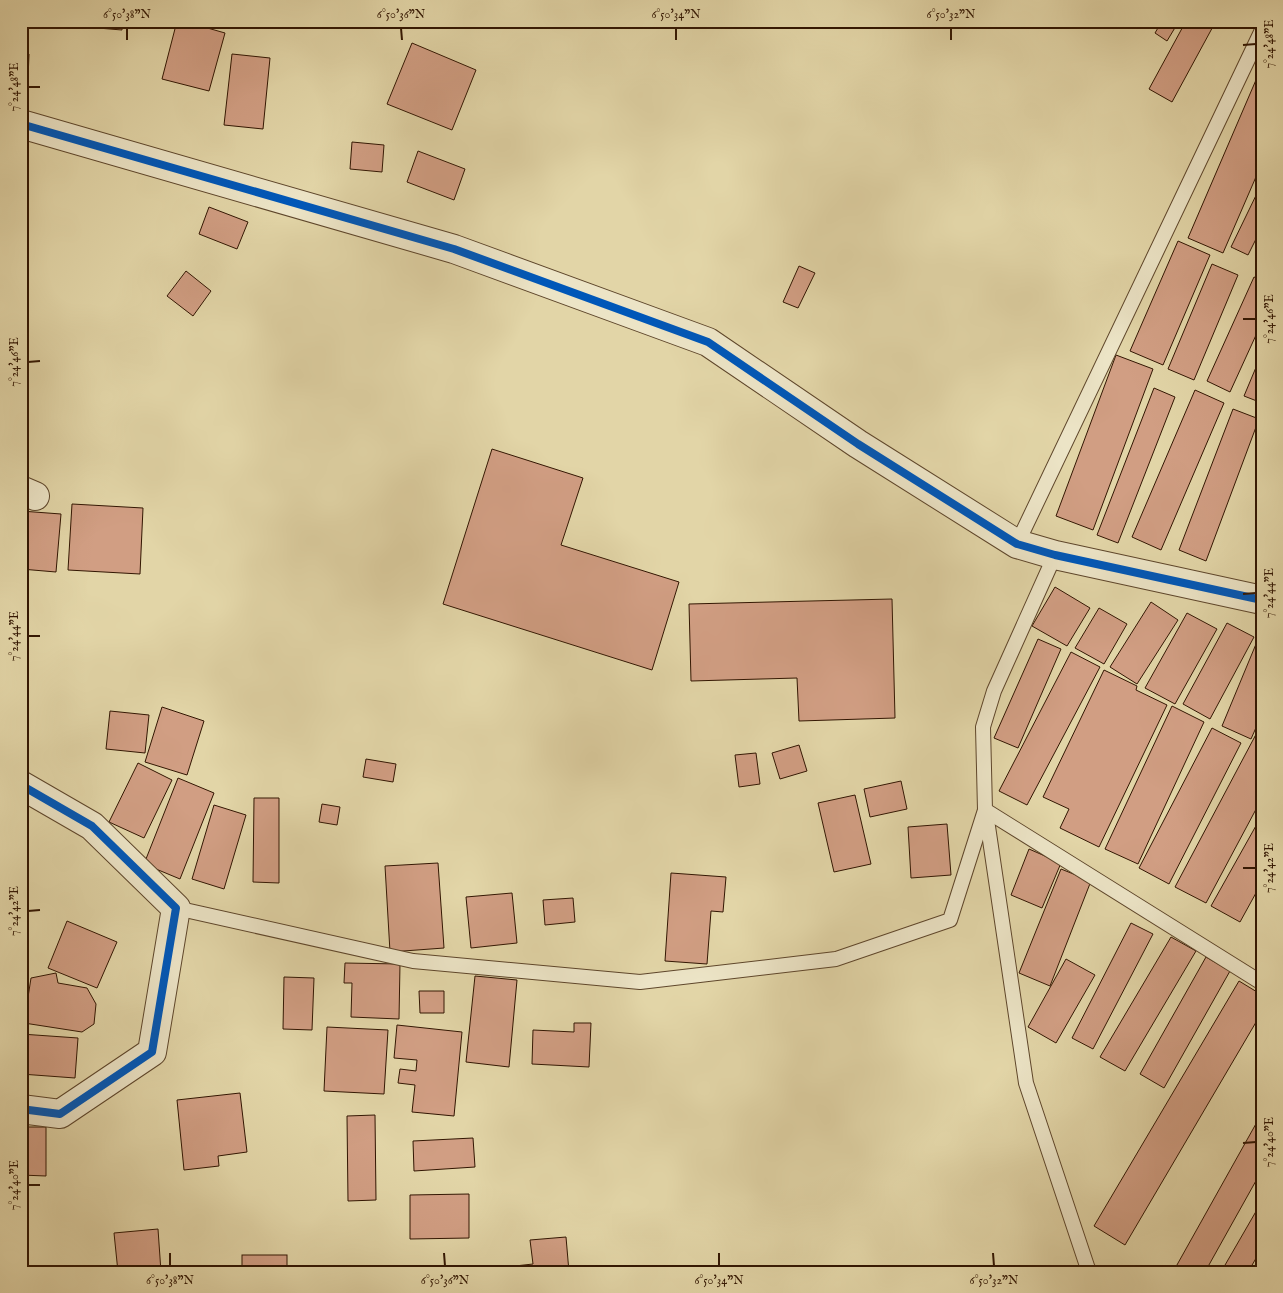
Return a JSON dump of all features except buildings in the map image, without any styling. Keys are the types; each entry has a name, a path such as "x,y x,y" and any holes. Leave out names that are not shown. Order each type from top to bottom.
{"street":[{"path":"21,124 454,249 708,342 858,444 1017,544 1055,555 1262,600"},
{"path":"21,784 92,826 176,908 152,1052 60,1114 21,1109"}],"lane":[{"path":"1017,544 1262,30"},
{"path":"1055,555 994,690 983,727 985,810 1026,1083 1088,1269 1091,1272"},
{"path":"176,908 413,961 640,982 836,959 950,920 985,810"},
{"path":"985,810 1262,983"}],"cycle path":[{"path":"21,124 454,249 708,342 858,444 1017,544 1055,555 1262,600"},
{"path":"21,785 92,826 176,908 152,1052 60,1114 21,1109"}]}
